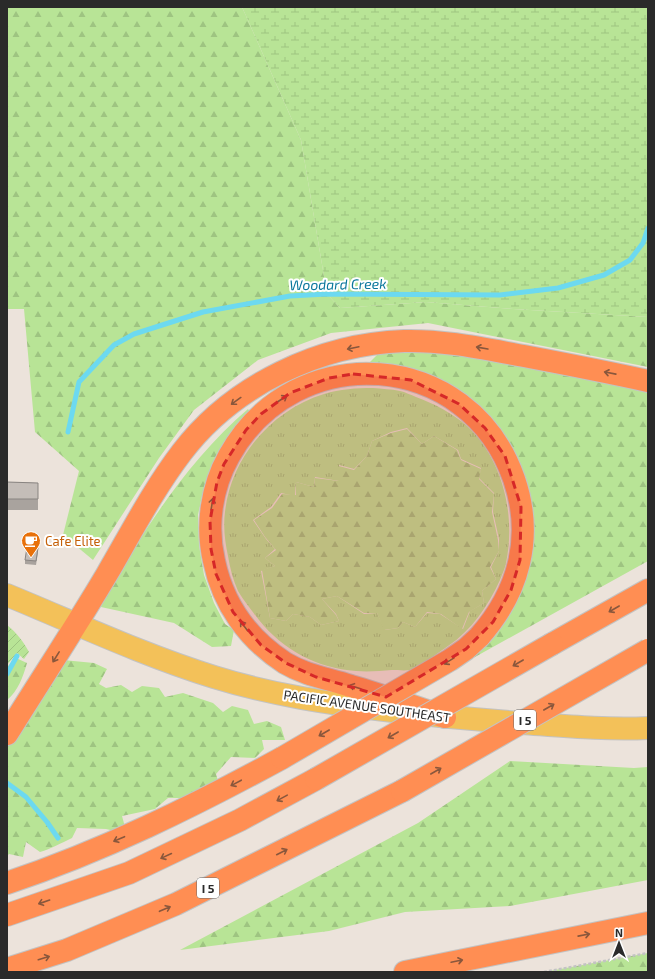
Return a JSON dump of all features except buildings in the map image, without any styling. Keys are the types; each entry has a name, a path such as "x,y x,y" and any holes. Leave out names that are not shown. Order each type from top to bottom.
{"highway":[{"path":"7,734 76,624 153,494 182,451 205,427 254,387 311,359 372,344 404,341 438,342 478,347 648,381"},
{"path":"7,882 46,870 139,831 225,789 282,758 450,660 466,649 493,622 504,604 511,590 520,560 523,523 517,488 505,456 490,434 473,415 460,404 444,394 416,382 394,376 353,374 329,378 309,384 290,393 262,414 246,430 224,464 216,489 210,521 211,550 216,574 222,591 233,612 247,630 261,645 286,663 316,677 349,685 445,717"},
{"path":"7,915 129,873 240,820 316,779 648,590"},
{"name":"I 5","path":"7,969 67,950 176,904 257,865 402,791 648,650"},
{"path":"405,972 648,923"}],"main road":[{"name":"PACIFIC AVENUE SOUTHEAST","path":"7,595 173,664 258,689 318,702 445,717 598,728 648,728"}],"path":[{"path":"544,972 648,953"}],"highlighted area":[{"path":"353,374 411,380 459,404 485,428 505,456 521,507 520,560 511,590 493,622 466,649 386,697 316,677 286,663 261,645 233,612 216,574 211,549 210,521 217,482 224,464 246,430 261,414 290,393 329,378"}],"green space":[{"path":"7,7 242,7 301,140 327,294 340,308 426,302 648,317 648,367 428,323 331,333 258,360 194,410 159,458 93,560 63,535 79,471 35,432 24,309 7,309"},
{"path":"242,7 648,7 648,317 426,302 340,308 327,294 301,140"},
{"path":"398,352 443,352 648,389 648,561 448,672 500,625 526,485 516,459 505,438 489,417 470,402 370,362 378,354"},
{"path":"373,388 406,393 443,409 467,426 479,439 490,455 498,471 508,508 509,545 506,563 500,580 485,608 465,633 457,640 424,663 410,670 356,671 342,669 314,661 290,649 268,631 238,591 232,574 226,545 224,518 229,492 245,455 257,438 287,411 305,401 336,391","holes":["407,428 422,444 434,436 458,450 461,459 481,468 479,478 494,493 493,512 499,539 499,551 491,567 496,579 482,591 484,603 470,611 463,629 440,614 427,613 415,627 403,622 398,628 385,630 377,613 364,614 337,596 322,599 336,614 339,621 321,625 310,617 293,614 286,621 270,618 261,571 275,566 265,558 275,549 253,520 271,507 281,493 295,496 296,482 314,487 315,477 339,481 339,465 354,469 367,456 372,441 391,432"]},
{"path":"248,409 250,412 229,436 215,461 202,496 198,515 199,545 204,575 214,603 225,624 234,630 231,646 212,647 174,623 101,607 103,597 168,497 186,474 226,429"},
{"path":"407,429 422,444 434,436 457,450 461,460 481,469 479,479 494,494 492,512 499,551 490,567 496,579 482,591 484,603 469,612 462,629 441,614 427,612 415,627 403,622 398,628 384,630 377,613 364,613 337,596 322,599 336,615 339,621 321,625 310,617 293,614 286,621 270,618 262,570 275,566 265,558 276,550 254,520 272,508 282,494 296,495 296,482 314,487 315,478 339,481 339,466 354,470 367,456 372,441 391,433"},
{"path":"7,625 20,637 29,652 24,659 17,653 7,665"},
{"path":"16,658 27,663 20,683 7,700 7,667"},
{"path":"63,660 94,663 107,669 99,684 106,688 121,685 132,692 142,686 159,688 165,697 183,693 213,703 223,712 232,706 248,710 254,724 267,721 281,727 285,740 262,740 264,749 255,758 231,757 216,774 218,781 185,798 168,798 155,809 122,816 125,827 119,832 106,829 77,828 72,838 48,849 40,852 26,842 23,857 9,854 7,856 7,747"},
{"path":"510,761 634,768 648,767 648,880 510,906 405,912 329,931 180,950 418,823"},
{"path":"648,953 648,972 544,972"}],"waterway":[{"name":"Woodard Creek","path":"68,432 79,382 114,345 134,334 203,312 290,296 327,294 500,295 558,288 604,275 630,260 643,243 648,228"},
{"name":"Woodard Creek","path":"7,674 17,656"},
{"name":"Woodard Creek","path":"7,783 26,797 58,838"}],"place":[{"name":"Cafe Elite","path":"31,558"}]}
